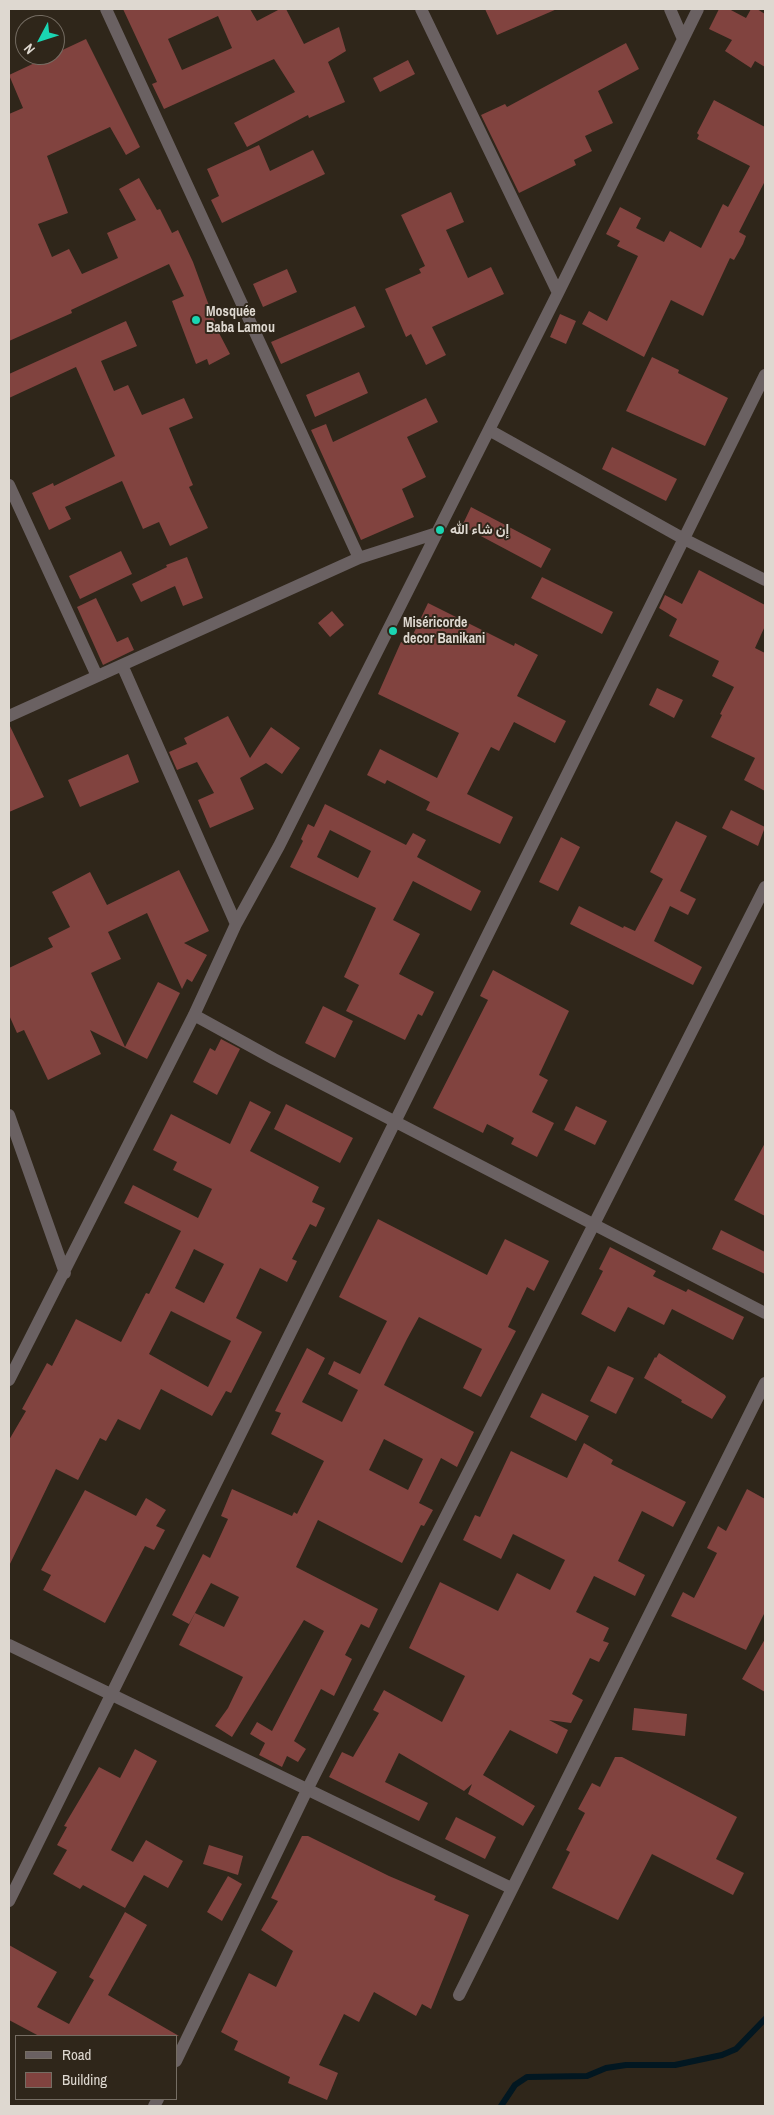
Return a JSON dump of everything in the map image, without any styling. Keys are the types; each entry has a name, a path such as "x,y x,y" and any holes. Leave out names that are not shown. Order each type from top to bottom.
{"street":[{"path":"106,9 359,558"},
{"path":"421,9 558,293"},
{"path":"670,9 683,39"},
{"path":"9,1380 65,1273 194,1015 236,924 284,837 558,293 698,9"},
{"path":"9,1902 765,374"},
{"path":"489,430 684,539 765,580"},
{"path":"9,484 98,676"},
{"path":"9,716 359,558 437,533"},
{"path":"122,664 236,924"},
{"path":"178,2057 308,1788 765,887"},
{"path":"194,1015 395,1122 765,1313"},
{"path":"9,1115 65,1273"},
{"path":"459,1994 765,1383"},
{"path":"9,1645 308,1788 511,1888"}],"building":[{"path":"123,9 250,9 257,21 280,9 286,9 304,44 339,27 346,51 328,62 345,102 309,118 308,115 247,147 234,123 295,92 274,59 164,109 152,84 157,82","holes":["218,16 232,48 182,70 168,39"]},
{"path":"485,9 557,9 497,35"},
{"path":"719,9 729,9 746,18 751,9 757,9 765,14 765,67 755,61 751,68 725,51 732,40 709,29"},
{"path":"86,39 140,147 126,155 110,127 47,156 68,213 38,224 52,257 69,249 82,274 118,258 107,233 136,220 119,189 139,178 157,210 160,209 172,233 178,230 193,262 219,333 230,354 209,365 207,359 196,364 172,301 184,296 169,264 71,310 72,313 9,341 9,114 23,108 9,75 30,65 65,65 65,49"},
{"path":"626,43 639,69 598,91 613,123 585,136 592,151 574,160 576,165 519,193 481,115 505,104 507,107"},
{"path":"408,60 415,74 380,92 373,78"},
{"path":"714,100 765,127 765,181 739,232 746,236 743,244 734,260 730,258 703,316 671,300 644,357 582,324 589,311 607,321 638,256 617,246 620,241 606,234 620,207 641,218 636,228 664,242 670,231 701,248 723,204 728,207 750,166 697,139 699,135 697,133"},
{"path":"259,145 270,171 313,150 325,174 222,223 211,200 219,196 207,169"},
{"path":"451,192 464,222 446,230 468,278 491,267 504,294 432,327 446,355 426,365 411,334 406,337 385,289 421,273 419,269 425,266 401,215"},
{"path":"287,269 297,292 263,307 253,284"},
{"path":"355,306 365,327 281,364 271,342"},
{"path":"560,314 576,321 566,344 550,337"},
{"path":"126,321 137,346 101,361 114,391 128,385 142,415 184,398 193,418 169,428 193,485 189,487 208,528 170,546 159,522 143,529 122,481 65,507 71,519 49,530 32,493 53,483 54,486 115,456 76,367 9,398 9,374"},
{"path":"652,357 679,370 678,373 728,398 705,446 626,411"},
{"path":"359,372 368,393 315,417 306,395"},
{"path":"426,398 438,422 407,437 426,477 402,489 414,517 361,540 311,430 326,424 333,442"},
{"path":"612,447 677,479 666,501 602,469"},
{"path":"471,507 551,549 541,568 462,526"},
{"path":"121,551 132,574 80,599 69,576"},
{"path":"187,557 203,598 183,606 175,586 141,602 132,584 167,567 166,565"},
{"path":"699,570 765,605 765,626 755,648 765,653 765,791 744,780 755,758 711,737 734,687 712,676 719,661 669,636 677,619 659,608 665,595 682,604"},
{"path":"542,577 613,612 602,634 531,598"},
{"path":"96,598 117,642 128,637 134,650 103,665 77,607"},
{"path":"428,603 514,646 515,643 538,655 517,696 566,721 555,743 514,722 499,751 491,747 467,794 513,817 500,844 426,810 430,802 387,780 385,784 367,775 380,749 437,778 459,733 378,694 401,642 408,645"},
{"path":"332,611 344,625 330,637 318,623"},
{"path":"657,688 683,700 674,718 649,705"},
{"path":"228,716 250,758 271,727 300,748 282,774 266,763 240,778 254,809 210,828 198,800 214,793 197,762 177,770 169,752 187,744 184,738"},
{"path":"9,724 44,797 9,812"},
{"path":"128,754 139,782 80,807 68,780"},
{"path":"325,804 406,845 413,833 426,840 417,857 481,891 471,911 413,881 393,920 420,934 399,974 434,992 422,1016 418,1014 405,1040 346,1011 359,985 344,977 376,908 290,867 303,841 301,839 308,824 314,827","holes":["330,830 371,851 358,878 317,857"]},
{"path":"731,810 765,827 758,846 722,828"},
{"path":"676,821 707,836 680,891 696,899 688,915 670,906 654,941 702,967 693,985 570,924 579,906 623,928 624,926 635,931 663,879 650,872"},
{"path":"561,837 580,847 558,891 539,882"},
{"path":"179,870 209,931 184,943 207,955 192,982 187,979 182,989 147,913 108,932 121,959 91,973 125,1047 158,982 180,993 147,1059 90,1030 101,1054 48,1080 24,1030 17,1033 9,1015 9,968 53,947 48,938 70,927 52,892 90,872 107,905"},
{"path":"493,970 569,1011 539,1075 548,1080 532,1112 554,1123 537,1157 511,1144 514,1138 487,1124 483,1133 433,1108 488,1000 480,996"},
{"path":"323,1006 353,1021 335,1058 305,1043"},
{"path":"221,1039 240,1049 217,1095 193,1082 210,1048 215,1051"},
{"path":"250,1101 271,1112 250,1151 319,1187 312,1202 325,1208 316,1227 310,1224 292,1259 297,1261 287,1282 260,1268 236,1318 262,1332 231,1393 226,1391 212,1416 161,1389 140,1430 118,1419 106,1441 100,1438 78,1480 56,1469 9,1566 9,1440 26,1411 22,1409 47,1363 52,1366 76,1319 121,1342 146,1293 149,1294 181,1231 124,1203 133,1185 198,1218 212,1189 173,1170 177,1162 153,1150 171,1114 230,1144","holes":["194,1249 224,1264 204,1303 175,1288","171,1311 231,1341 208,1387 149,1354"]},
{"path":"286,1104 353,1138 340,1163 274,1129"},
{"path":"576,1106 607,1121 595,1145 564,1130"},
{"path":"765,1143 765,1216 734,1200"},
{"path":"378,1219 487,1275 505,1239 549,1261 534,1291 527,1287 508,1327 516,1331 481,1397 463,1388 482,1349 419,1317 407,1339 384,1385 474,1432 457,1467 441,1458 419,1503 433,1510 424,1526 421,1525 402,1563 318,1520 296,1567 378,1609 369,1628 361,1624 345,1655 352,1659 334,1696 321,1689 294,1741 306,1749 298,1762 287,1756 282,1767 259,1755 265,1743 250,1734 257,1722 272,1731 324,1631 304,1620 232,1737 215,1726 228,1708 243,1677 179,1645 195,1613 224,1627 239,1597 211,1583 189,1624 172,1615 203,1554 210,1558 228,1519 221,1516 232,1489 292,1516 294,1512 297,1514 324,1461 271,1434 281,1413 275,1411 307,1348 325,1358 302,1402 342,1422 358,1390 328,1374 334,1361 360,1374 387,1321 339,1297","holes":["384,1439 423,1459 408,1490 369,1470"]},
{"path":"721,1230 765,1252 765,1274 712,1249"},
{"path":"610,1247 656,1271 653,1276 686,1292 688,1289 744,1317 733,1340 672,1309 664,1325 628,1307 615,1332 581,1314 603,1271 599,1269"},
{"path":"659,1353 725,1395 726,1397 712,1419 644,1378"},
{"path":"608,1366 634,1378 616,1414 590,1401"},
{"path":"542,1393 589,1416 576,1441 530,1417"},
{"path":"584,1443 613,1460 611,1464 686,1502 673,1527 642,1511 618,1561 645,1575 635,1596 594,1576 576,1612 609,1628 603,1641 609,1643 599,1662 590,1658 572,1694 583,1700 571,1723 549,1720 568,1730 557,1754 510,1730 483,1775 535,1806 523,1826 468,1794 472,1784 464,1791 399,1753 385,1782 428,1803 419,1821 329,1777 342,1752 353,1757 379,1713 373,1710 384,1690 442,1722 465,1676 409,1648 440,1582 498,1611 517,1573 550,1590 565,1560 513,1534 501,1559 463,1540 475,1515 480,1517 511,1451 567,1478"},
{"path":"747,1489 765,1499 765,1612 746,1650 671,1616 683,1592 694,1598 717,1553 707,1548 718,1526 726,1531"},
{"path":"85,1490 136,1516 146,1498 166,1510 156,1526 165,1530 154,1550 145,1546 105,1623 43,1590 51,1575 41,1570"},
{"path":"765,1639 765,1692 742,1679"},
{"path":"634,1708 687,1714 685,1736 632,1730"},
{"path":"135,1749 157,1761 111,1850 133,1862 146,1840 183,1861 168,1888 144,1875 125,1908 83,1885 80,1889 53,1874 67,1850 57,1845 67,1827 64,1826 99,1767 120,1778"},
{"path":"615,1757 622,1757 737,1817 716,1859 744,1873 733,1895 652,1854 618,1920 552,1888 570,1852 566,1850 585,1813 578,1809 592,1783 600,1787"},
{"path":"456,1817 496,1837 485,1859 445,1839"},
{"path":"302,1836 308,1836 389,1876 436,1896 434,1900 469,1915 431,2009 422,2004 416,2016 374,1992 359,2022 344,2014 319,2065 338,2073 327,2100 288,2083 290,2077 234,2050 238,2041 221,2032 249,1973 276,1987 293,1951 261,1930 278,1901 271,1898"},
{"path":"209,1845 243,1856 238,1875 203,1864"},
{"path":"228,1876 242,1884 222,1921 207,1912"},
{"path":"125,1912 147,1925 108,1995 177,2035 37,2035 9,2020 9,1945 57,1972 37,2007 69,2024 94,1980 89,1977"}],"waterway":[{"path":"501,2106 515,2085 527,2077 587,2076 606,2068 626,2065 675,2065 722,2055 736,2049 765,2019"}],"place":[{"name":"Mosquée Baba Lamou","path":"196,320"},
{"name":"إن شاء الله","path":"440,530"},
{"name":"Miséricorde decor Banikani","path":"393,631"}]}
